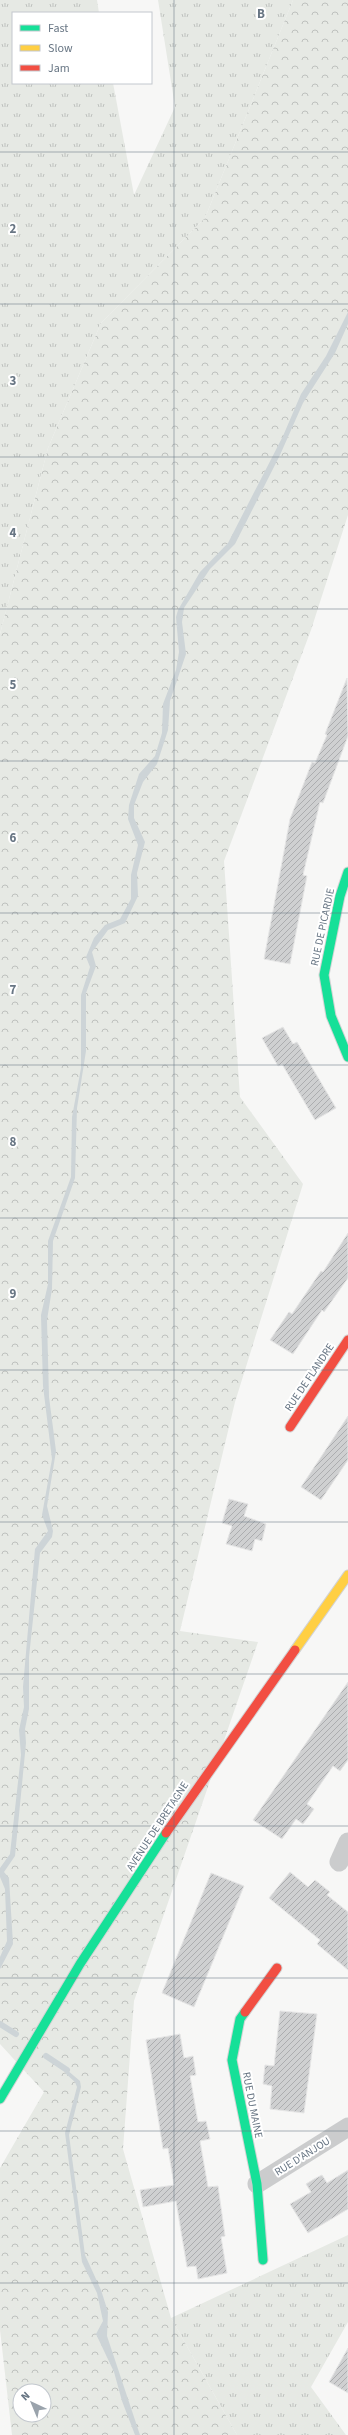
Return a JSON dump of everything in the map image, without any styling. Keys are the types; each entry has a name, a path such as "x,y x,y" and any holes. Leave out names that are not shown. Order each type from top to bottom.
{"street":[{"name":"RUE DE PICARDIE","path":"348,872 340,896 324,975 331,1016 348,1057"},
{"name":"RUE DE FLANDRE","path":"290,1427 348,1340"},
{"name":"AVENUE DE BRETAGNE","path":"0,2099 27,2051 185,1804 348,1575"},
{"path":"339,1862 348,1842"},
{"name":"RUE DU MAINE","path":"263,2260 257,2184 232,2060 240,2019 278,1968"},
{"name":"RUE D'ANJOU","path":"257,2184 348,2127"}],"green space":[{"path":"0,0 97,0 99,12 12,12 12,84 113,84 134,195 175,107 158,0 293,0 205,218 101,323 48,448 0,634"},
{"path":"293,0 348,0 348,515 311,630 224,861 240,1097 303,1184 235,1402 180,1631 258,1642 134,2001 123,2149 171,2318 237,2435 12,2435 0,2330 0,2168 44,2092 0,2044 0,634 48,448 101,323 205,218"},
{"path":"348,2235 348,2322 311,2387 346,2435 237,2435 171,2318"}],"shaded area":[{"path":"348,312 348,324 335,353 303,403 280,455 235,544 210,569 184,608 182,622 186,654 170,701 168,730 157,764 143,782 134,805 134,818 145,842 137,873 138,896 125,923 108,930 92,952 96,966 86,993 86,1051 77,1108 75,1178 53,1241 52,1289 47,1320 49,1397 56,1451 47,1506 53,1531 52,1537 40,1553 29,1657 29,1709 25,1729 26,1743 15,1856 4,1872 9,1878 13,1944 0,1969 0,1957 7,1941 5,1889 0,1877 0,1868 10,1854 21,1755 19,1730 24,1707 23,1687 35,1549 48,1531 42,1515 52,1459 43,1386 41,1315 48,1284 48,1241 71,1177 72,1117 81,1068 81,995 90,967 86,957 94,938 105,925 120,919 131,899 131,875 138,845 128,819 129,805 139,774 155,756 162,733 163,704 176,670 179,652 176,617 178,610 200,572 228,543 283,436 301,394 326,356"},
{"path":"67,2070 80,2081 81,2087 69,2135 85,2255 101,2290 108,2312 107,2336 140,2435 135,2435 122,2401 114,2372 96,2334 103,2321 97,2293 82,2262 65,2133 77,2087 75,2082 65,2073"}],"building":[{"path":"347,678 348,736 323,803 320,802 303,875 307,876 290,964 264,959 290,819 312,762 315,763 327,735 325,734"},
{"path":"283,1027 293,1044 297,1042 336,1108 315,1120 282,1064 278,1066 262,1038"},
{"path":"348,1233 348,1278 324,1312 322,1310 293,1354 270,1340 289,1312 292,1314 321,1271 323,1272"},
{"path":"348,1416 348,1460 321,1500 301,1487"},
{"path":"229,1499 248,1504 244,1516 266,1524 262,1541 255,1539 252,1551 226,1544 232,1526 222,1523"},
{"path":"348,1682 348,1760 340,1771 333,1766 307,1804 314,1809 303,1824 296,1819 282,1839 253,1820"},
{"path":"290,1872 308,1887 315,1880 330,1892 327,1895 348,1912 348,1970 317,1944 320,1940 269,1898"},
{"path":"211,1873 244,1886 194,2007 162,1993"},
{"path":"280,2011 317,2014 304,2113 270,2109 272,2086 263,2084 265,2065 274,2066"},
{"path":"180,2034 184,2058 193,2056 196,2075 190,2076 198,2122 206,2121 210,2139 200,2141 208,2187 218,2186 225,2236 221,2237 227,2273 198,2279 196,2266 187,2267 176,2201 143,2207 140,2190 174,2185 168,2148 163,2149 146,2040"},
{"path":"348,2170 348,2209 308,2233 290,2204 311,2192 306,2184 314,2179 322,2175 327,2183"},
{"path":"348,2348 348,2393 329,2382"}],"waterway":[{"path":"0,2024 16,2034"},
{"path":"46,2056 67,2070"}],"traffic: fast":[{"path":"348,872 340,896 324,975 331,1016 348,1057"},
{"path":"0,2099 80,1964 166,1833"},
{"path":"245,2012 240,2019 232,2060 257,2184 263,2260"}],"traffic: slow":[{"path":"295,1650 348,1575"}],"traffic: jam":[{"path":"290,1427 348,1340"},
{"path":"166,1833 295,1650"},
{"path":"245,2012 277,1968"}]}
